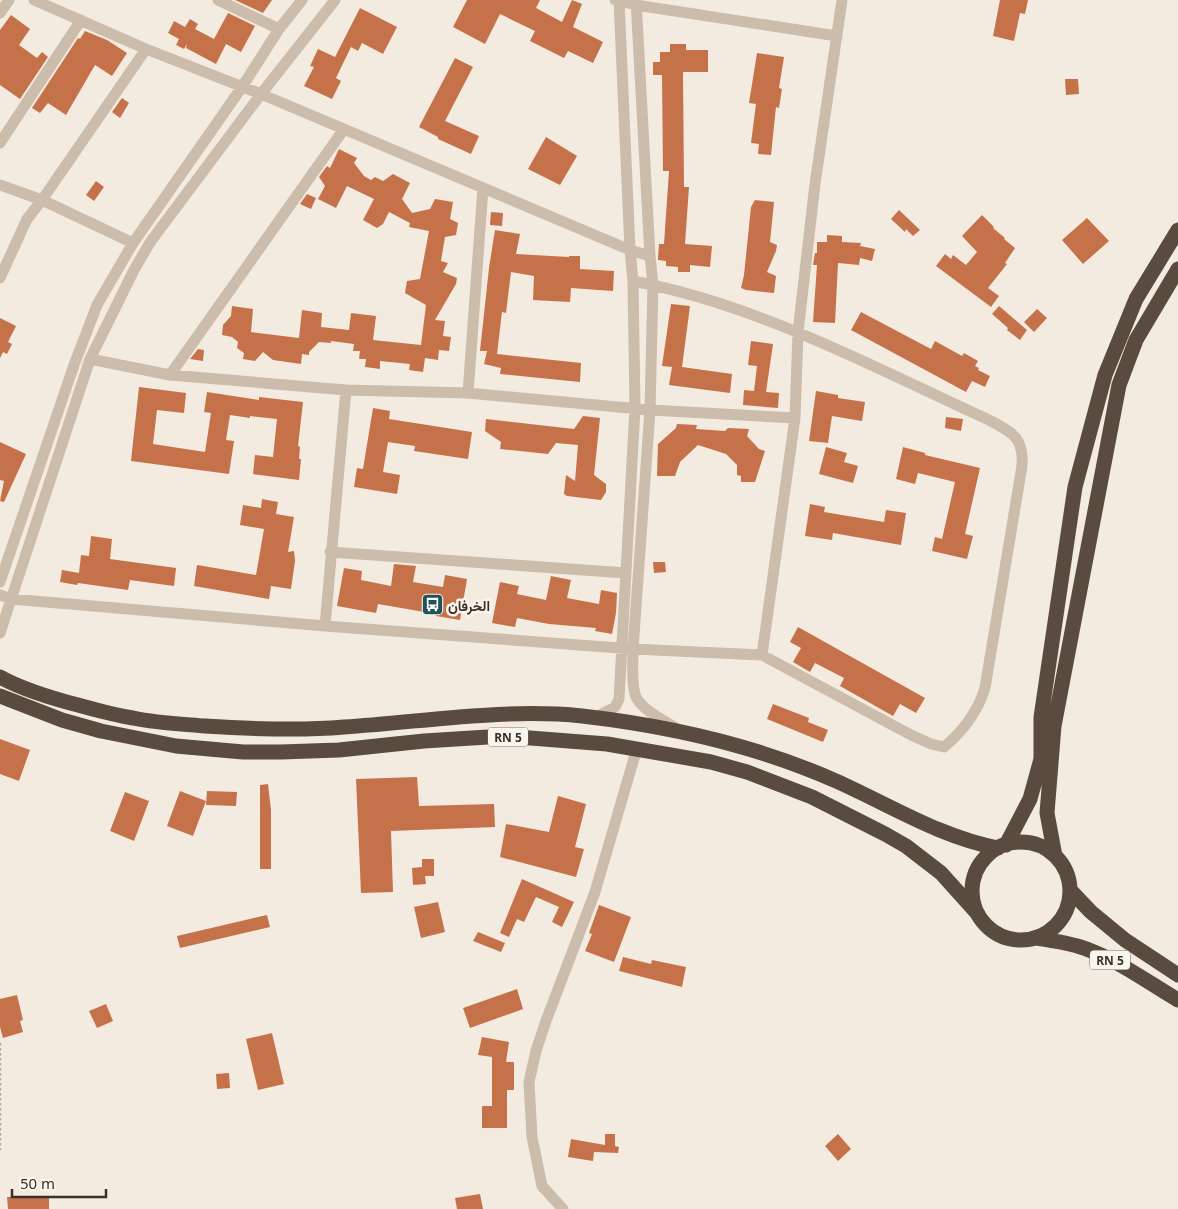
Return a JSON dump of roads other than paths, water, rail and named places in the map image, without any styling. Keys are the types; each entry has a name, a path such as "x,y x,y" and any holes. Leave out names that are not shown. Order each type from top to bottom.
{"highway":[{"path":"1002,846 1027,843 1047,850 1055,856 1067,875 1070,890 1068,906 1061,920 1050,931 1036,938 1021,940 1006,938 992,931 978,914 972,891 974,877 985,858 1002,846 1030,799 1042,759 1041,717 1075,486 1105,375 1136,299 1178,230"},
{"path":"1055,856 1047,813 1054,726 1119,385 1136,340 1178,269"},
{"name":"RN 5","path":"0,677 31,691 66,702 134,718 225,728 311,730 494,715 560,715 678,730 754,750 793,763 845,785 944,832 978,844 1002,846"},
{"name":"RN 5","path":"0,696 62,720 101,731 176,746 243,752 339,750 424,741 504,736 560,739 637,748 711,762 747,772 812,797 886,834 928,861 950,881 978,914"},
{"name":"RN 5","path":"1070,890 1091,912 1125,940 1178,975"},
{"name":"RN 5","path":"1036,938 1070,943 1090,950 1178,1000"}],"street":[{"path":"0,13 9,0"},
{"path":"34,0 146,49 261,94 630,250 650,256"},
{"path":"218,0 279,29"},
{"path":"0,582 74,365 94,314 133,243 242,87 279,29 302,0"},
{"path":"0,633 6,597 90,359 134,270 151,241 261,94 335,0"},
{"path":"762,655 795,418 798,332 815,184 842,0"},
{"path":"678,730 650,711 635,696 627,648 626,574 635,408 633,281 618,1 837,36"},
{"path":"594,718 614,707 620,699 627,648 650,410 653,285 636,3"},
{"path":"0,143 81,20"},
{"path":"0,278 3,264 27,219 146,49"},
{"path":"170,375 344,129"},
{"path":"0,185 42,200 133,243"},
{"path":"468,392 484,188"},
{"path":"6,597 325,626 627,648 762,655 911,735 931,744 944,747 955,738 980,703 985,688 1022,466 1023,452 1019,441 1001,427 798,332 732,306 633,281"},
{"path":"90,359 170,375 346,390 468,392 650,410 795,418"},
{"path":"325,626 330,552 346,390"},
{"path":"330,552 626,574"},
{"path":"563,1209 542,1186 532,1137 529,1082 546,1021 595,892 637,748"}],"place":[{"name":"الخرفان","path":"432,605"}]}
